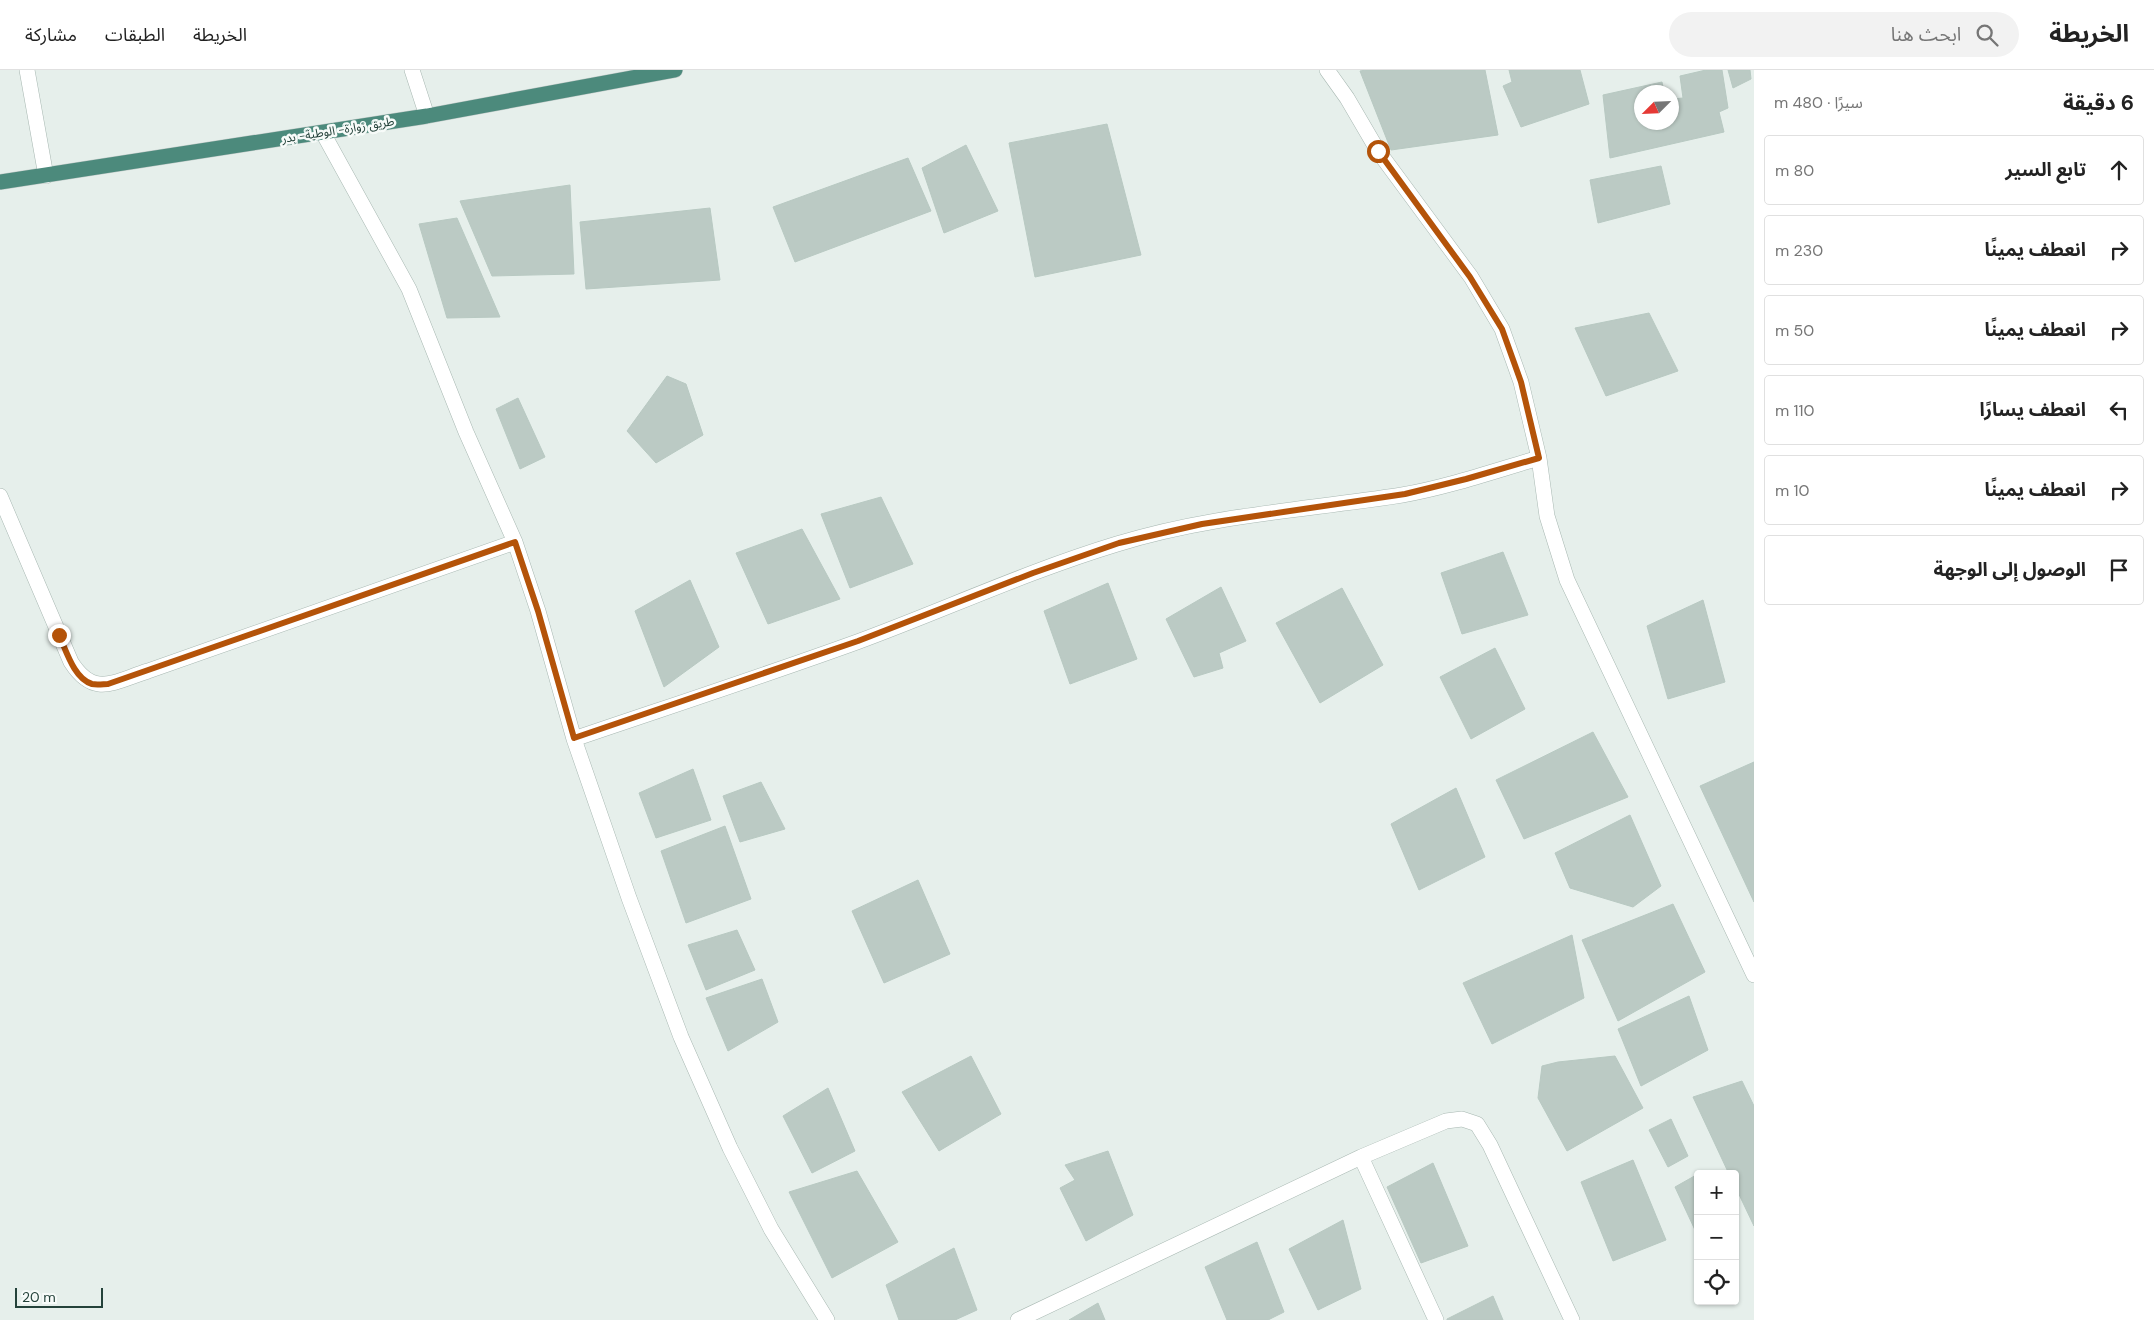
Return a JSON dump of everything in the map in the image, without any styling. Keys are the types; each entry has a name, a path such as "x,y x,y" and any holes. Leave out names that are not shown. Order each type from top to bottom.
{"highway":[{"name":"طريق زوارة- الوطية- بدر","path":"0,182 427,116 675,70"}],"street":[{"path":"27,70 46,176"},
{"path":"412,70 427,116"},
{"path":"1327,70 1347,98 1378,151 1470,277 1502,329 1521,382 1539,458 1547,516 1567,580 1754,975"},
{"path":"323,133 409,289 466,432 515,542 538,611 574,738 629,898 681,1037 730,1148 771,1229 827,1320"},
{"path":"574,738 841,647 1033,573 1119,543 1202,524 1405,494 1539,458"},
{"path":"0,496 71,662 80,675 92,684 108,684 148,671 515,542"},
{"path":"1018,1320 1361,1157 1446,1121 1462,1119 1477,1124 1490,1145 1572,1320"},
{"path":"1361,1157 1436,1320"}],"building":[{"path":"1485,70 1498,135 1391,150 1360,71"},
{"path":"1509,70 1580,70 1589,104 1521,127 1503,86 1512,82"},
{"path":"1706,70 1722,70 1728,108 1719,112 1724,132 1610,158 1603,95 1634,88 1634,130 1679,130 1679,98 1683,98 1680,76"},
{"path":"1728,70 1750,70 1751,79 1733,88"},
{"path":"1662,82 1663,85 1648,85"},
{"path":"1107,124 1141,255 1035,277 1009,143"},
{"path":"966,145 998,211 944,233 922,168"},
{"path":"908,158 931,211 795,262 773,207"},
{"path":"1661,166 1670,204 1598,223 1590,180"},
{"path":"570,185 574,274 492,276 460,201"},
{"path":"710,208 720,280 586,289 580,222"},
{"path":"457,218 500,317 447,318 419,224"},
{"path":"1649,313 1678,371 1606,396 1575,328"},
{"path":"667,376 686,384 703,435 656,463 627,431"},
{"path":"518,398 545,457 520,469 496,409"},
{"path":"881,497 913,564 850,588 821,514"},
{"path":"802,529 840,599 768,624 736,553"},
{"path":"1503,552 1528,615 1462,634 1441,573"},
{"path":"690,580 719,647 664,687 635,611"},
{"path":"1108,583 1137,659 1070,684 1044,611"},
{"path":"1221,587 1246,641 1219,653 1223,668 1194,677 1166,619"},
{"path":"1342,588 1383,665 1320,703 1276,623"},
{"path":"1703,600 1725,682 1668,699 1647,626"},
{"path":"1495,648 1525,709 1471,739 1440,677"},
{"path":"1593,732 1628,797 1524,839 1496,780"},
{"path":"1754,762 1754,902 1700,786"},
{"path":"693,769 711,820 656,838 639,793"},
{"path":"761,782 785,829 740,842 723,796"},
{"path":"1456,788 1485,857 1419,890 1391,824"},
{"path":"1630,815 1661,886 1633,907 1570,888 1555,853"},
{"path":"725,826 751,899 686,923 661,851"},
{"path":"918,880 950,954 884,983 852,911"},
{"path":"1673,904 1705,972 1618,1021 1582,940"},
{"path":"737,930 755,970 706,990 688,945"},
{"path":"1572,935 1584,998 1492,1044 1463,983"},
{"path":"762,979 778,1022 728,1051 706,998"},
{"path":"1689,996 1708,1050 1641,1086 1618,1029"},
{"path":"971,1056 1001,1114 939,1151 902,1092"},
{"path":"1615,1056 1643,1108 1567,1151 1538,1098 1542,1066 1558,1062"},
{"path":"1742,1081 1754,1106 1754,1226 1739,1194 1739,1170 1727,1170 1693,1097"},
{"path":"828,1088 855,1151 812,1173 783,1116"},
{"path":"1671,1119 1688,1156 1668,1167 1649,1130"},
{"path":"1108,1151 1133,1215 1086,1241 1060,1188 1075,1180 1065,1165"},
{"path":"1633,1160 1666,1240 1613,1261 1581,1182"},
{"path":"1433,1163 1468,1246 1421,1263 1387,1187"},
{"path":"857,1171 898,1242 832,1278 789,1192"},
{"path":"1694,1176 1694,1228 1675,1187"},
{"path":"1343,1220 1361,1289 1318,1310 1289,1249"},
{"path":"1257,1242 1284,1312 1268,1320 1227,1320 1205,1267"},
{"path":"954,1248 977,1310 955,1320 899,1320 886,1285"},
{"path":"1493,1296 1503,1320 1447,1320 1447,1319"},
{"path":"1098,1303 1105,1320 1069,1320"}],"route":[{"path":"59,635 71,662 80,675 92,684 108,684 515,542 538,611 574,738 763,675 858,641 1033,573 1119,543 1202,524 1405,494 1539,458 1521,382 1502,329 1470,277 1378,151"}]}
